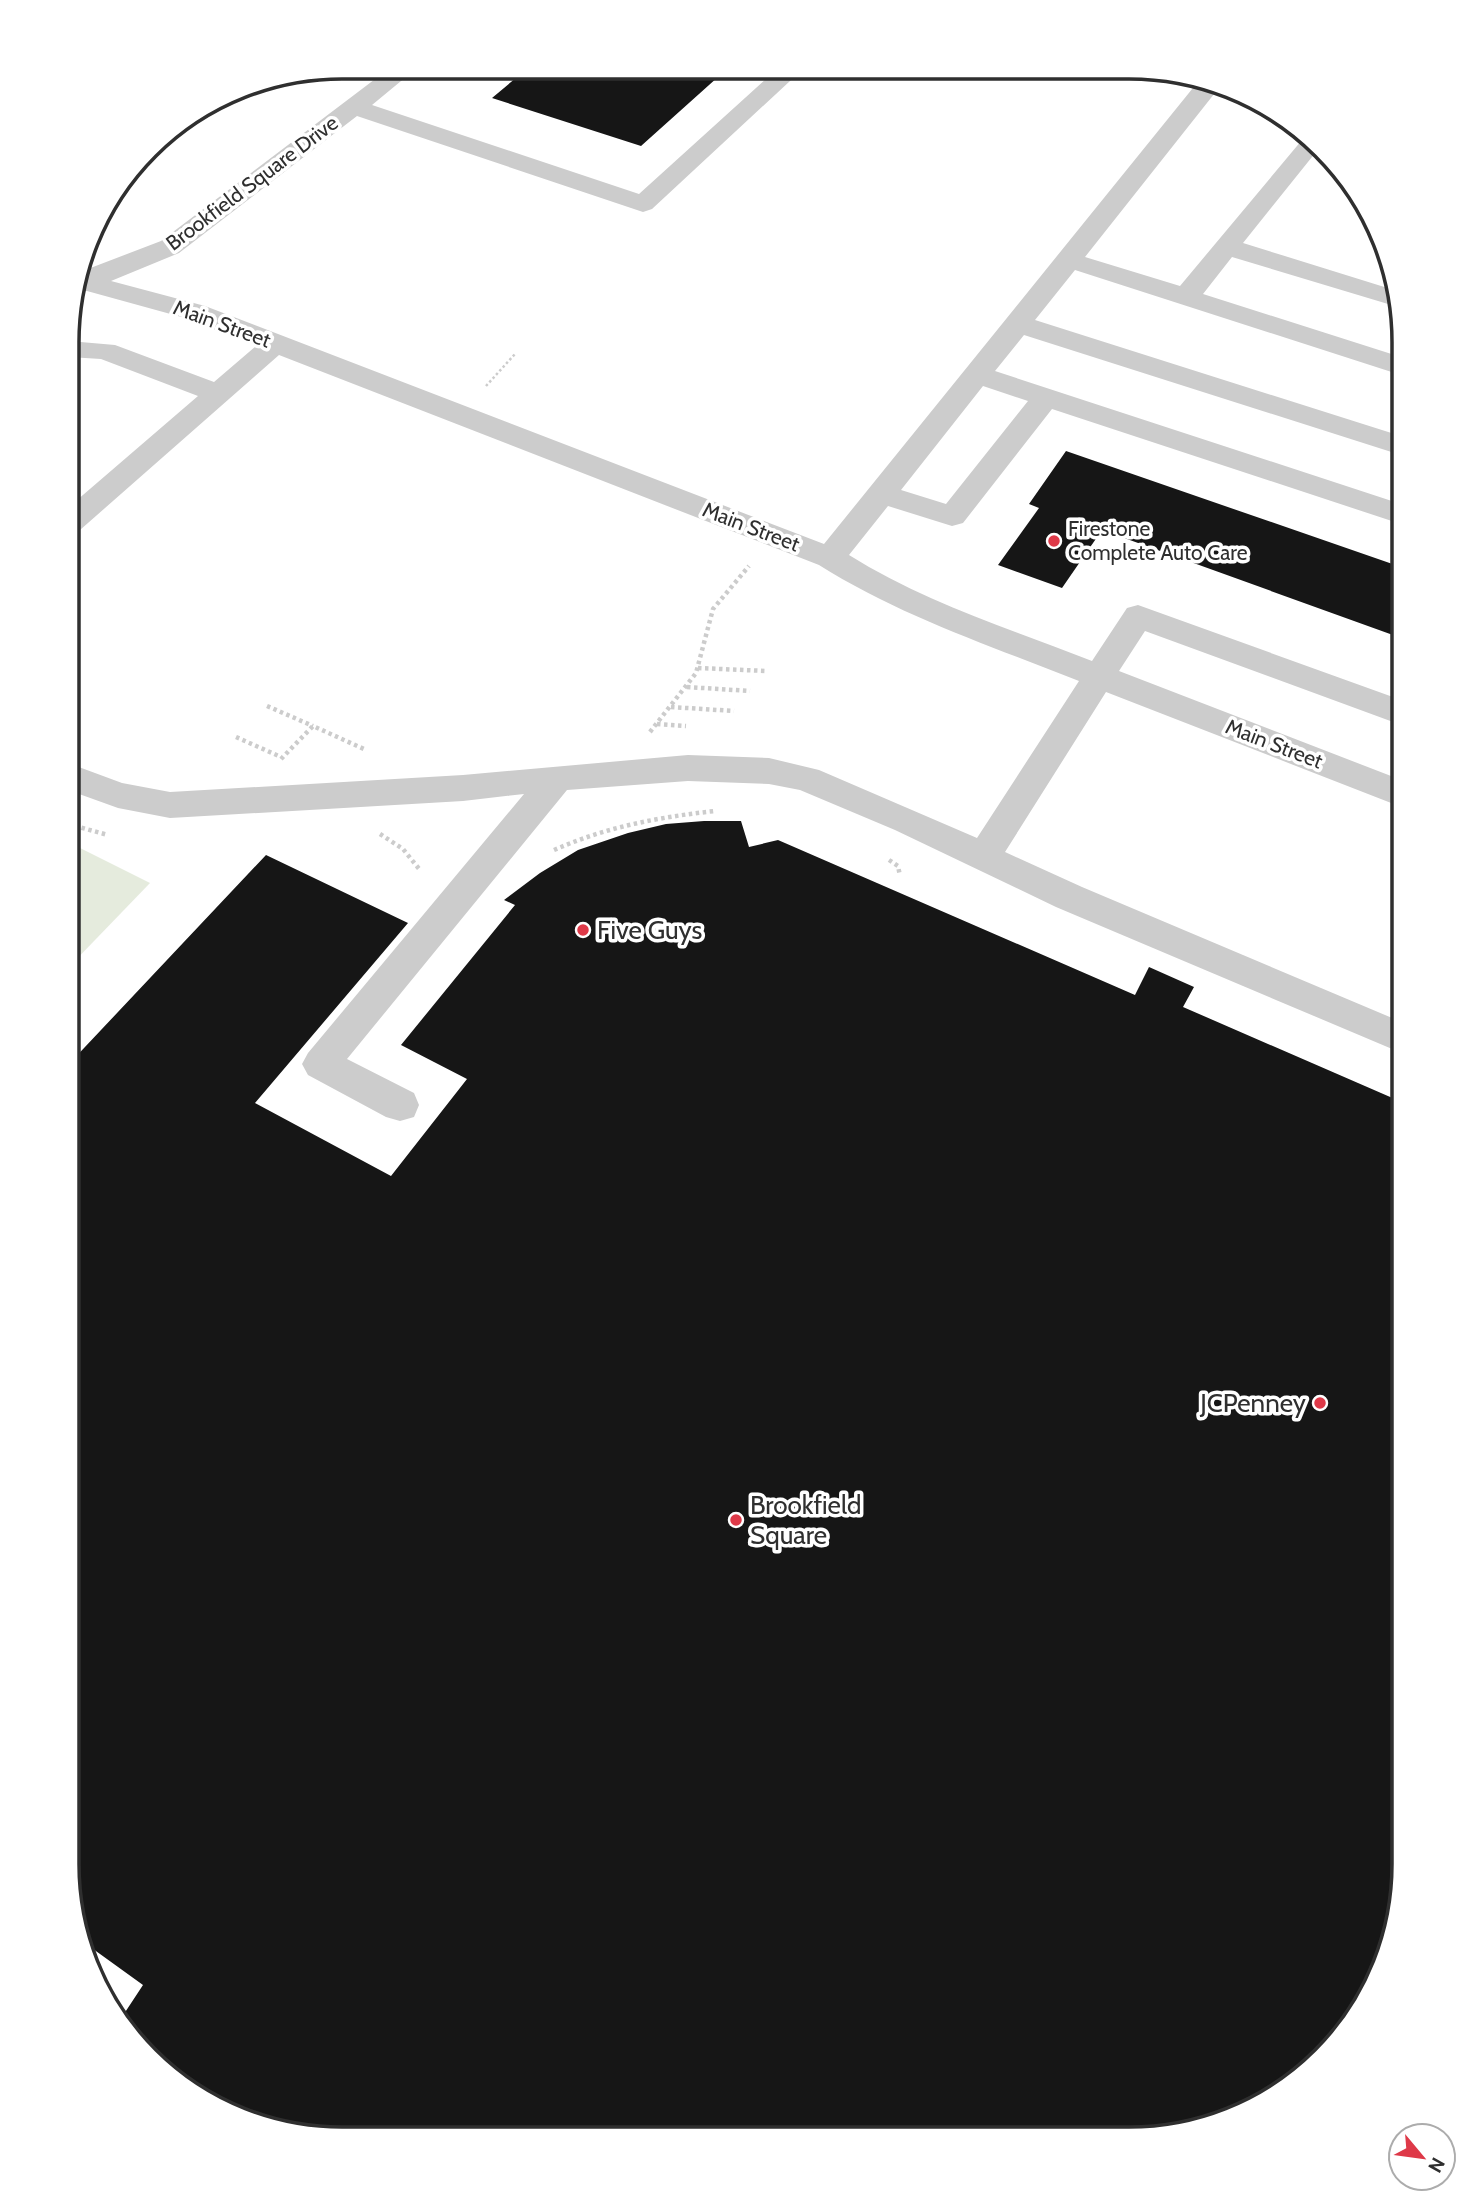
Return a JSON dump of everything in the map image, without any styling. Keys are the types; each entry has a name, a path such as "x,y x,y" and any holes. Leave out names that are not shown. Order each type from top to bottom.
{"street":[{"name":"Brookfield Square Drive","path":"86,281 170,247 390,79"},
{"path":"354,107 643,204 780,79"},
{"path":"830,558 1205,90"},
{"path":"1186,297 1307,148"},
{"path":"1227,247 1388,297"},
{"path":"1069,260 1392,363"},
{"name":"Main Street","path":"85,284 195,312 276,343 830,558 873,585 932,611 1392,790"},
{"path":"1018,324 1392,443"},
{"path":"79,514 276,343"},
{"path":"79,350 105,351 218,393"},
{"path":"977,374 1392,511"},
{"path":"881,494 952,516 1046,397"},
{"path":"983,857 1138,616 1392,710"},
{"path":"79,780 118,795 170,804 463,788 688,768 769,771 807,779 907,821 1121,919 1392,1034"},
{"path":"401,1105 321,1064 556,778"}],"path":[{"path":"648,734 698,668 713,609 757,558"},
{"path":"698,668 766,671"},
{"path":"686,687 750,691"},
{"path":"267,706 364,749"},
{"path":"670,706 734,711"},
{"path":"275,765 313,726"},
{"path":"236,737 282,758"},
{"path":"550,852 581,837 622,824 685,814 727,811"},
{"path":"883,856 898,866 900,876"}],"shaded area":[{"path":"79,848 150,883 79,957"}],"building":[{"path":"515,79 716,79 641,146 492,98"},
{"path":"1066,451 1392,564 1392,635 1102,530 1062,588 998,565 1039,508 1029,504"},
{"name":"Brookfield Square","path":"741,821 749,847 778,840 1135,995 1149,967 1194,987 1183,1007 1392,1098 1390,1899 1383,1933 1372,1965 1357,1996 1338,2024 1303,2062 1246,2100 1198,2118 1147,2127 307,2125 273,2118 225,2100 168,2062 144,2038 125,2013 143,1985 93,1949 79,1882 79,1053 266,855 408,923 255,1103 391,1176 467,1079 401,1045 515,905 504,900 540,873 578,850 628,833 666,824"}],"place":[{"name":"Firestone Complete Auto Care","path":"1054,541"},
{"name":"Five Guys","path":"583,930"},
{"name":"JCPenney","path":"1320,1403"},
{"name":"Brookfield Square","path":"736,1520"}]}
